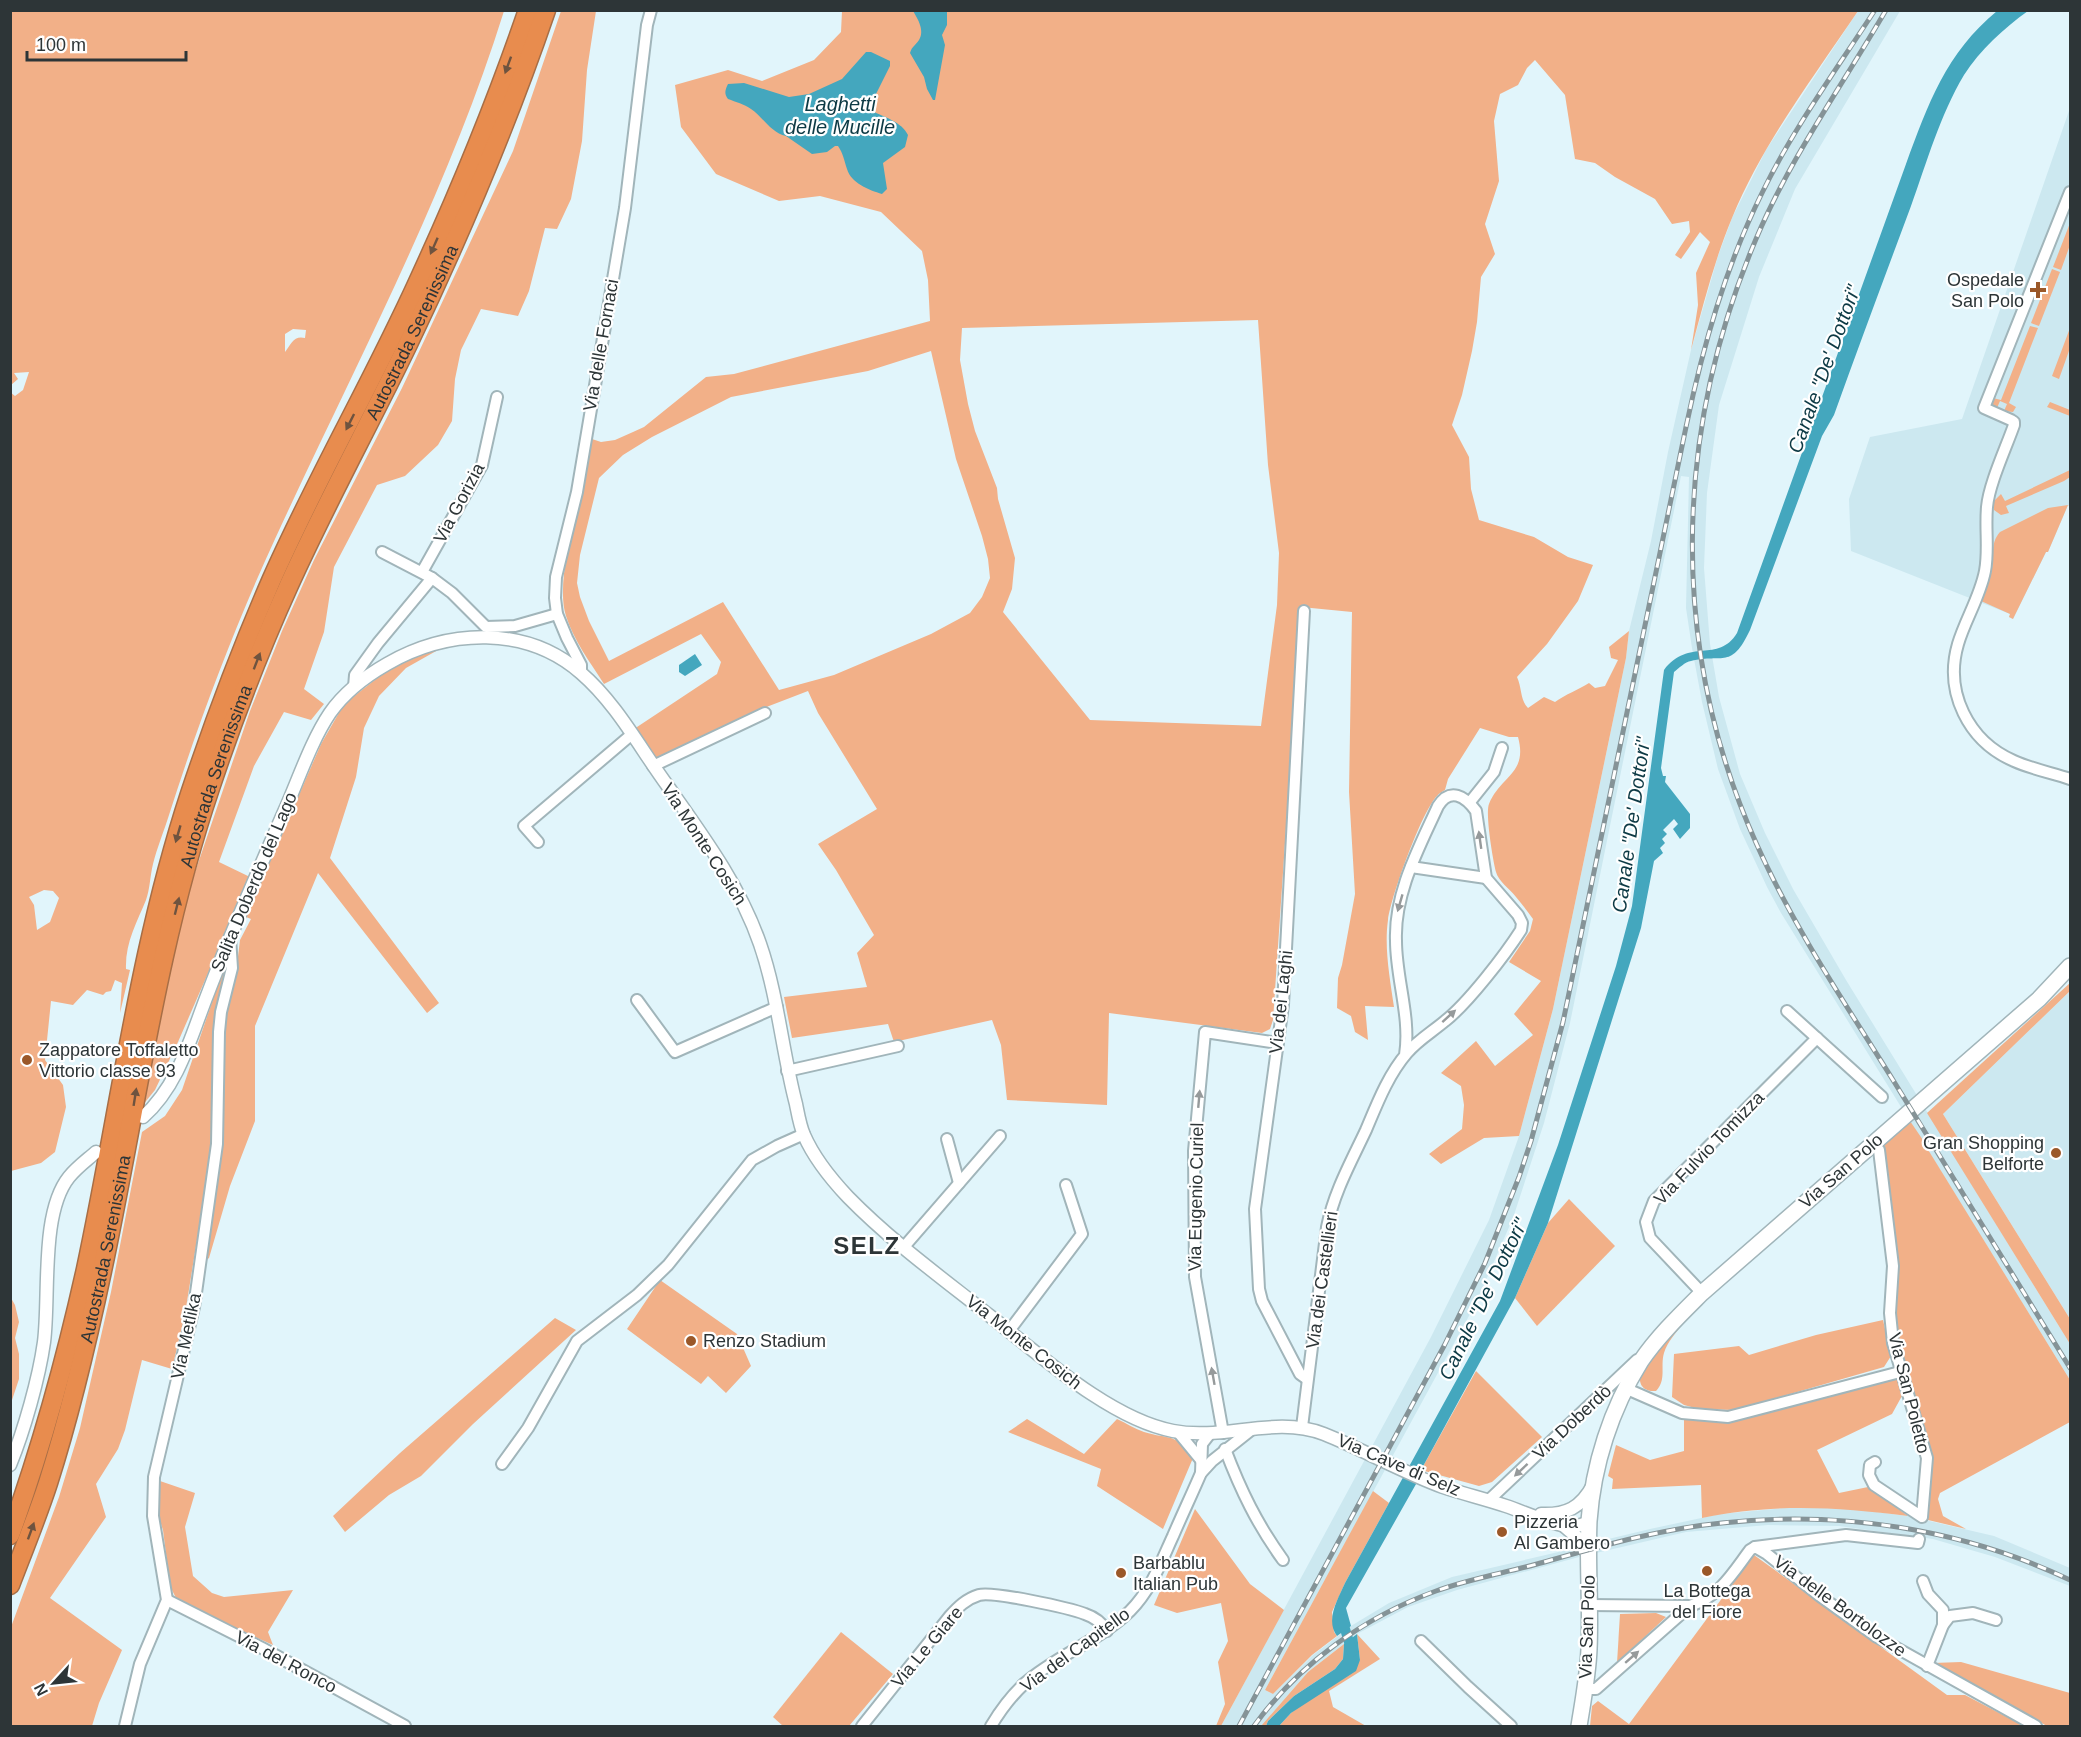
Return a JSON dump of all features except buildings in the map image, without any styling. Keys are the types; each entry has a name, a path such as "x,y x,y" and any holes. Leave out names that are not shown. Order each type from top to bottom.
{"highway":[{"name":"Autostrada Serenissima","path":"10,1535 30,1479 73,1327 150,939 169,863 192,789 242,651 273,578 423,270 472,157 528,10"},
{"name":"Autostrada Serenissima","path":"10,1586 48,1482 89,1330 167,942 186,867 209,792 242,698 285,595 435,286 488,164 546,10"}],"main road":[{"name":"Via San Polo","path":"1579,1726 1589,1649 1589,1522 1593,1484 1599,1454 1613,1416 1641,1362 1655,1343 1702,1293 2038,999 2070,966"}],"street":[{"name":"Via delle Fornaci","path":"581,673 581,665 557,614 556,577 577,492 623,219 647,25 651,10"},
{"path":"2070,192 1984,408 2011,420 2014,425 1988,500 1985,572 1957,646 1954,669 1955,692 1960,706 1965,718 1980,738 2013,761 2070,779"},
{"name":"Via Gorizia","path":"422,572 482,465 497,397"},
{"path":"382,552 432,578 452,593 486,627 515,626 557,614"},
{"name":"Salita Doberdò del Lago","path":"354,687 355,675 378,643 432,578"},
{"name":"Via dei Laghi","path":"1304,611 1284,994 1255,1209 1259,1289 1262,1301 1300,1374 1307,1379"},
{"name":"Salita Doberdò del Lago","path":"144,1117 156,1105 169,1086 181,1062 230,937 327,717 341,699 381,667 406,654 435,643 459,638 506,639 531,646 558,656 581,673"},
{"name":"Via Monte Cosich","path":"581,673 601,694 632,735 703,835 746,906 763,951 777,1007 787,1071 804,1134 823,1167 848,1197 903,1248 1102,1402 1154,1427 1178,1432 1209,1435 1279,1426 1302,1427"},
{"path":"653,766 765,713"},
{"path":"538,842 524,826 632,735"},
{"path":"1411,867 1486,878 1476,811 1470,802 1494,772 1502,748"},
{"name":"Via dei Castellieri","path":"1406,1055 1407,1026 1395,941 1396,917 1411,867 1443,799 1449,795 1459,795 1470,802"},
{"name":"Via dei Castellieri","path":"1302,1427 1331,1205 1379,1100 1406,1055 1421,1039 1467,1000 1521,930 1522,923 1518,915 1486,878"},
{"name":"Via Metlika","path":"167,1600 153,1516 154,1477 196,1296 217,1144 220,1012 232,968 230,937"},
{"path":"637,1000 675,1052 777,1007"},
{"path":"1787,1011 1882,1097"},
{"name":"Via Eugenio Curiel","path":"1223,1433 1195,1277 1194,1151 1205,1032 1278,1043"},
{"name":"Via Fulvio Tomizza","path":"1702,1293 1650,1238 1646,1222 1654,1201 1817,1038"},
{"path":"787,1071 898,1046"},
{"path":"502,1464 528,1428 577,1341 637,1295 668,1265 752,1160 804,1134"},
{"path":"903,1248 1000,1136"},
{"path":"947,1139 958,1183"},
{"name":"Via San Poletto","path":"1875,1462 1870,1466 1869,1475 1874,1485 1922,1517 1927,1458 1893,1342 1891,1323 1893,1266 1878,1150"},
{"path":"10,1465 38,1372 44,1343 51,1225 59,1197 68,1178 96,1152"},
{"path":"1009,1331 1082,1234 1066,1185"},
{"name":"Via Doberdò","path":"1489,1500 1655,1343"},
{"path":"1627,1389 1682,1413 1728,1417 1900,1372"},
{"name":"Via Cave di Selz","path":"1302,1427 1446,1488 1564,1526 1578,1538 1589,1557"},
{"path":"1178,1432 1206,1460 1251,1430"},
{"name":"Via del Capitello","path":"991,1726 1010,1698 1024,1684 1107,1630 1131,1609 1146,1590 1160,1567 1201,1473 1206,1460 1202,1444 1209,1435"},
{"path":"1225,1449 1240,1489 1265,1536 1283,1560"},
{"path":"1565,1512 1584,1500 1593,1484"},
{"name":"Via Cave di Selz","path":"1529,1514 1565,1512 1582,1517 1589,1522"},
{"name":"Via Cave di Selz","path":"1564,1526 1589,1522"},
{"path":"1755,1547 1846,1535 1918,1543 1918,1539"},
{"name":"Via delle Bortolozze","path":"1585,1689 1596,1689 1690,1606 1704,1601 1721,1588 1750,1550 1755,1547 1877,1637 2036,1726"},
{"path":"1923,1581 1928,1594 1943,1610 1943,1625"},
{"name":"Via Le Giare","path":"862,1726 949,1617 962,1603 981,1595 996,1594 1086,1614 1107,1630"},
{"path":"125,1726 140,1664 167,1600"},
{"name":"Via del Ronco","path":"167,1600 262,1648 405,1726"},
{"path":"1590,1605 1690,1606"},
{"path":"1927,1666 1943,1625 1950,1616 1972,1613 1996,1620"},
{"path":"1421,1641 1511,1726"}],"shaded area":[{"path":"10,11 504,11 481,79 428,213 275,539 218,675 192,745 153,864 147,896 130,942 126,969 130,970 120,1013 122,983 115,980 111,991 103,995 87,990 73,1005 51,1001 45,1060 63,1085 66,1107 55,1152 41,1163 11,1171 10,392 15,396 23,390 29,372 14,373 18,379 11,385","holes":["293,329 306,330 305,338 295,339 285,352 285,334","44,890 53,891 59,898 50,922 37,930 34,905 29,897"]},
{"path":"561,11 596,11 587,70 582,141 571,199 557,229 545,228 529,291 518,316 481,309 461,350 455,379 452,421 438,445 405,476 377,485 334,567 324,632 304,689 324,704 311,720 284,712 254,766 219,862 250,877 178,1042 155,1090 142,1106 179,919 250,711 314,560 402,388 513,151"},
{"path":"842,11 1858,11 1774,137 1744,190 1709,284 1691,350 1698,305 1696,273 1710,242 1700,232 1681,259 1675,255 1690,232 1689,221 1672,224 1655,199 1595,163 1575,159 1565,95 1535,60 1527,68 1518,85 1500,94 1494,121 1499,181 1485,224 1495,254 1481,277 1472,351 1462,395 1452,425 1469,457 1471,489 1479,520 1534,537 1568,557 1593,565 1578,601 1547,644 1517,677 1525,705 1528,708 1544,697 1555,702 1589,683 1595,688 1605,686 1618,660 1611,658 1609,647 1629,631 1626,658 1553,1009 1519,1136 1484,1138 1441,1164 1429,1154 1462,1129 1464,1105 1461,1086 1441,1073 1476,1041 1495,1066 1533,1035 1514,1014 1541,981 1509,962 1530,931 1533,919 1497,875 1488,817 1489,804 1494,794 1512,774 1519,759 1518,737 1509,737 1480,728 1448,779 1445,790 1437,796 1423,818 1401,874 1388,920 1387,952 1394,1007 1365,1006 1368,1040 1355,1032 1351,1016 1337,1008 1338,978 1355,894 1349,792 1352,612 1301,607 1273,1020 1270,1029 1262,1033 1109,1013 1107,1105 1007,1100 1001,1045 992,1020 894,1042 888,1024 792,1038 784,997 867,987 857,953 874,935 818,844 877,809 818,713 808,691 769,706 656,758 634,729 717,674 721,662 701,634 604,684 569,625 563,599 564,578 571,529 592,439 601,442 615,440 644,427 706,377 734,374 930,321 928,280 922,251 881,212 820,196 779,201 716,174 681,127 675,85 728,70 762,81 814,60 841,32","holes":["1258,320 1268,465 1279,553 1277,605 1261,726 1090,720 1003,612 1012,589 1015,558 997,488 975,431 968,404 960,360 962,328","931,351 956,459 988,559 990,578 982,597 970,613 931,634 834,675 779,690 723,602 609,661 589,621 577,583 580,555 599,478 623,455 652,437 731,397 868,371"]},
{"path":"1858,11 1900,11 1795,189 1759,277 1719,405 1707,493 1704,568 1710,644 1719,697 1740,774 1765,833 1793,889 1846,980 2070,1344 2070,1380 1781,913 1740,829 1718,769 1692,648 1686,608 1689,477 1681,476 1570,1023 1544,1123 1513,1218 1476,1303 1265,1690 1273,1694 1313,1655 1351,1626 1389,1603 1452,1577 1567,1550 1566,1545 1575,1543 1579,1557 1457,1590 1408,1607 1357,1634 1308,1672 1261,1726 1221,1726 1431,1337 1489,1220 1519,1136 1553,1009 1626,658 1629,631 1651,541 1668,452 1691,350 1718,256 1732,218 1766,150"},
{"name":"Ospedale San Polo","path":"2070,108 2070,506 2068,505 2048,552 2013,619 2009,617 2010,614 1851,551 1849,499 1870,437 1962,419"},
{"path":"2070,223 2070,245 2061,270 2053,267"},
{"path":"2052,269 2060,272 2039,326 2031,323"},
{"path":"2030,326 2038,328 2009,403 2016,407 2013,412 2004,411 2007,404 2000,401 1997,408 1993,406 1993,398 2001,400"},
{"path":"2070,328 2070,348 2059,379 2052,376"},
{"path":"2050,402 2070,410 2070,416 2047,407"},
{"path":"2070,470 2070,477 2064,481 2006,506 2009,513 2001,515 1994,510 1993,502 2001,494 2005,501"},
{"path":"2068,505 2048,552 2013,619 2009,617 2010,614 1981,601 1991,574 1993,547 2000,532 2048,508"},
{"path":"445,646 406,668 379,696 364,728 356,777 330,858 439,1003 427,1013 318,873 255,1026 255,1121 230,1186 209,1258 204,1262 224,1016 236,973 240,940 251,919 246,917 321,744 344,704 385,672 420,654"},
{"path":"225,971 227,976 218,1002 213,1035 211,1153 185,1314 172,1369 142,1360 125,1430 118,1449 96,1484 106,1517 50,1598 122,1650 99,1703 92,1726 11,1726 11,1627 59,1497 80,1428 111,1292 142,1132 165,1116 182,1090 222,973"},
{"path":"2070,983 2070,991 1943,1114 2070,1319 2070,1344 1927,1113"},
{"name":"Gran Shopping Belforte","path":"2070,991 2070,1319 1943,1114"},
{"path":"1910,1121 1925,1143 1922,1145 1924,1149 1927,1148 2070,1380 2070,1422 1940,1493 1938,1499 1943,1516 1966,1529 1928,1520 1931,1455 1904,1368 1895,1316 1898,1262 1882,1144"},
{"path":"1569,1199 1615,1246 1537,1326 1515,1298 1548,1223"},
{"name":"Renzo Stadium","path":"660,1280 737,1334 751,1366 726,1393 708,1376 701,1384 627,1329"},
{"path":"11,1298 19,1322 15,1338 19,1354 19,1379 11,1403"},
{"path":"555,1318 576,1330 473,1424 421,1476 389,1495 345,1532 333,1516 400,1453"},
{"path":"1883,1320 1891,1356 1884,1367 1734,1410 1699,1409 1684,1405 1672,1397 1674,1354 1739,1346 1749,1355 1816,1335"},
{"path":"1681,1321 1683,1323 1665,1349 1659,1387 1656,1391 1647,1390 1640,1382 1642,1369"},
{"path":"1476,1371 1542,1437 1492,1482 1479,1486 1421,1470"},
{"path":"1887,1379 1898,1380 1903,1394 1892,1414 1817,1450 1839,1493 1868,1487 1908,1516 1856,1510 1780,1508 1702,1518 1701,1485 1612,1489 1613,1479 1608,1476 1616,1445 1650,1460 1684,1451 1684,1417 1712,1422 1740,1420"},
{"path":"1027,1419 1084,1454 1117,1419 1141,1431 1171,1438 1181,1444 1193,1458 1163,1529 1097,1486 1101,1469 1008,1432"},
{"path":"160,1481 195,1493 185,1527 193,1576 212,1593 224,1597 293,1590 268,1632 273,1645 184,1605 176,1598 170,1586 163,1530 158,1515"},
{"path":"1373,1491 1389,1503 1345,1583 1332,1612 1334,1632 1337,1636 1312,1655 1273,1694 1265,1690"},
{"path":"1795,1507 1845,1508 1908,1516 1994,1536 2070,1568 2070,1586 1995,1557 1933,1539 1839,1526 1768,1525 1686,1532 1596,1553 1596,1542 1650,1529 1720,1514"},
{"path":"1195,1509 1250,1584 1284,1610 1221,1726 1216,1726 1225,1704 1218,1662 1228,1641 1221,1603 1177,1613 1154,1605"},
{"path":"1754,1555 1947,1695 1965,1695 2024,1726 1590,1726 1592,1706 1598,1701 1629,1724"},
{"path":"1656,1613 1666,1617 1617,1663 1620,1614"},
{"path":"841,1632 893,1674 849,1726 783,1726 773,1717"},
{"path":"1357,1634 1380,1659 1329,1691 1333,1707 1366,1726 1279,1726 1291,1713 1360,1660"},
{"path":"1344,1644 1343,1659 1335,1669 1294,1696 1268,1721 1266,1726 1261,1726 1308,1672"},
{"path":"1961,1662 2070,1693 2070,1726 2047,1726 1933,1663"}],"water":[{"name":"Laghetti delle Mucille","path":"913,11 947,11 947,25 942,35 945,45 935,100 927,89 924,77 910,53 921,36 919,21"},
{"path":"1997,11 2028,11 1985,48 1955,90 1934,139 1834,415 1822,436 1750,630 1732,655 1726,658 1689,662 1674,672 1661,768 1663,776 1666,776 1665,782 1690,814 1690,828 1680,839 1673,829 1678,824 1674,819 1663,830 1667,834 1662,839 1665,843 1660,848 1663,853 1654,861 1641,928 1548,1223 1515,1298 1421,1470 1420,1477 1346,1608 1351,1626 1337,1636 1332,1616 1339,1596 1500,1301 1558,1145 1616,966 1632,906 1664,670 1683,655 1721,647 1737,633 1922,121 1941,81 1964,44"},
{"name":"Laghetti delle Mucille","path":"866,52 890,61 890,66 873,100 872,111 897,123 908,135 905,147 883,163 887,189 882,194 866,188 852,178 838,146 827,152 812,154 786,136 776,132 751,109 728,99 726,95 728,84 744,83 789,97 809,94 842,79"},
{"path":"695,654 702,665 685,676 679,672 679,665"},
{"path":"1357,1634 1360,1660 1356,1671 1291,1713 1279,1726 1266,1726 1268,1721 1294,1696 1335,1669 1343,1659 1344,1644"}],"waterway":[{"name":"Canale \"De' Dottori\"","path":"1342,1619 1352,1652"}],"railway":[{"path":"1239,1726 1444,1346 1485,1263 1519,1177 1563,1022 1686,427 1716,308 1749,221 1774,169 1875,10"},
{"path":"1886,10 1784,180 1756,239 1729,313 1709,389 1697,465 1692,542 1696,619 1708,696 1728,771 1771,876 1821,965 2070,1368"},
{"path":"1254,1726 1291,1682 1312,1663 1359,1629 1409,1602 1461,1583 1629,1539 1675,1530 1722,1523 1767,1520 1812,1519 1856,1522 1944,1536 2029,1562 2070,1580"}],"place":[{"name":"Ospedale San Polo","path":"2038,290"},
{"name":"Zappatore Toffaletto Vittorio classe 93","path":"27,1060"},
{"name":"Gran Shopping Belforte","path":"2056,1153"},
{"name":"Renzo Stadium","path":"691,1341"},
{"name":"Pizzeria Al Gambero","path":"1502,1532"},
{"name":"La Bottega del Fiore","path":"1707,1571"},
{"name":"Barbablu Italian Pub","path":"1121,1573"}],"district":[{"name":"SELZ","path":"867,1245"}]}
